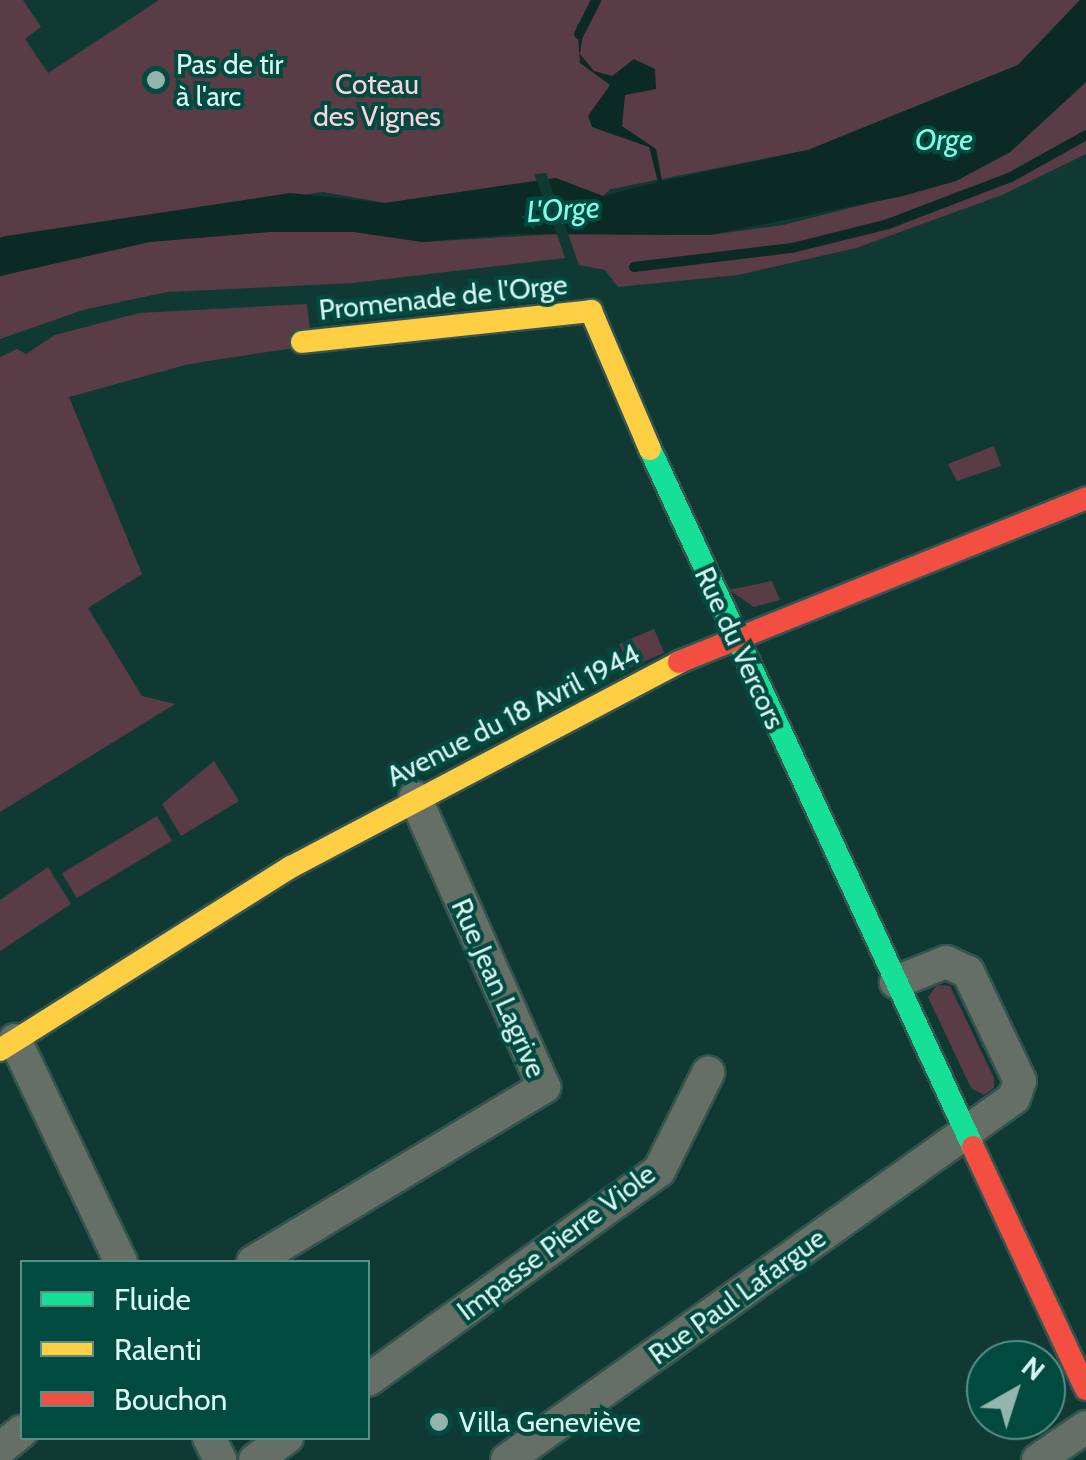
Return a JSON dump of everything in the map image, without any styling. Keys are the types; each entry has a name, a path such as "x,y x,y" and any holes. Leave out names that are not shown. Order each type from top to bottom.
{"street":[{"name":"Promenade de l'Orge","path":"302,342 591,311"},
{"name":"Rue du Vercors","path":"591,311 734,634 1086,1388"},
{"name":"Avenue du 18 Avril 1944","path":"7,1045 215,912 415,798 734,634 1086,498"},
{"name":"Rue Jean Lagrive","path":"256,1260 544,1087 415,798"},
{"path":"896,982 946,962 968,972 1020,1081 1014,1098 966,1133"},
{"path":"7,1045 120,1260"},
{"name":"Impasse Pierre Viole","path":"370,1379 659,1171 708,1073"},
{"name":"Rue Paul Lafargue","path":"507,1460 966,1133"},
{"path":"1038,1460 1086,1427"},
{"path":"0,1450 20,1433"},
{"path":"255,1460 284,1440"}],"green space":[{"name":"Coteau des Vignes","path":"0,0 23,0 41,27 25,39 48,73 159,0 1080,0 1018,65 808,150 611,189 603,196 555,178 385,203 323,192 0,238"},
{"path":"1086,82 1086,154 1002,195 856,248 738,275 618,287 605,270 579,265 568,234 710,235 783,225 956,181 1010,152"},
{"path":"269,232 354,232 423,242 557,234 565,258 353,283 167,292 83,310 0,339 0,276 149,242"},
{"path":"307,304 310,330 294,348 189,364 69,397 142,574 88,608 142,696 175,704 0,812 0,357 17,349 26,354 55,335 139,313"},
{"path":"994,446 1001,466 957,481 948,464"},
{"path":"772,581 780,600 754,607 729,590"},
{"path":"654,629 664,653 629,668 619,644"},
{"path":"214,761 239,801 181,836 162,804"},
{"path":"157,816 172,841 77,898 62,873"},
{"path":"48,867 71,904 0,951 0,900"},
{"path":"937,985 950,986 994,1078 994,1088 984,1095 971,1088 928,997"}],"water":[{"name":"Orge","path":"1080,0 1086,0 1086,82 1010,152 956,181 903,196 710,235 516,234 423,242 354,232 269,232 149,242 0,276 0,238 6,236 290,193 385,203 556,178 603,196 658,182 649,147 592,127 588,116 610,85 580,63 577,24 584,28 580,54 594,71 612,76 634,59 655,69 656,89 625,95 622,126 656,149 662,181 808,150 1018,65"}],"pier":[{"path":"546,173 570,239 559,239 534,174"}],"waterway":[{"path":"579,34 596,0"},
{"path":"634,267 792,248 888,224 1011,177 1086,135"}],"traffic: fast":[{"path":"650,449 973,1147"}],"traffic: slow":[{"path":"302,342 591,311 650,449"},
{"path":"0,1050 291,867 679,662"}],"traffic: jam":[{"path":"679,662 1086,498"},
{"path":"973,1147 1086,1389"}],"place":[{"name":"Pas de tir à l'arc","path":"156,80"},
{"name":"Villa Geneviève","path":"439,1422"}],"water label":[{"name":"L'Orge","path":"563,210"}]}
